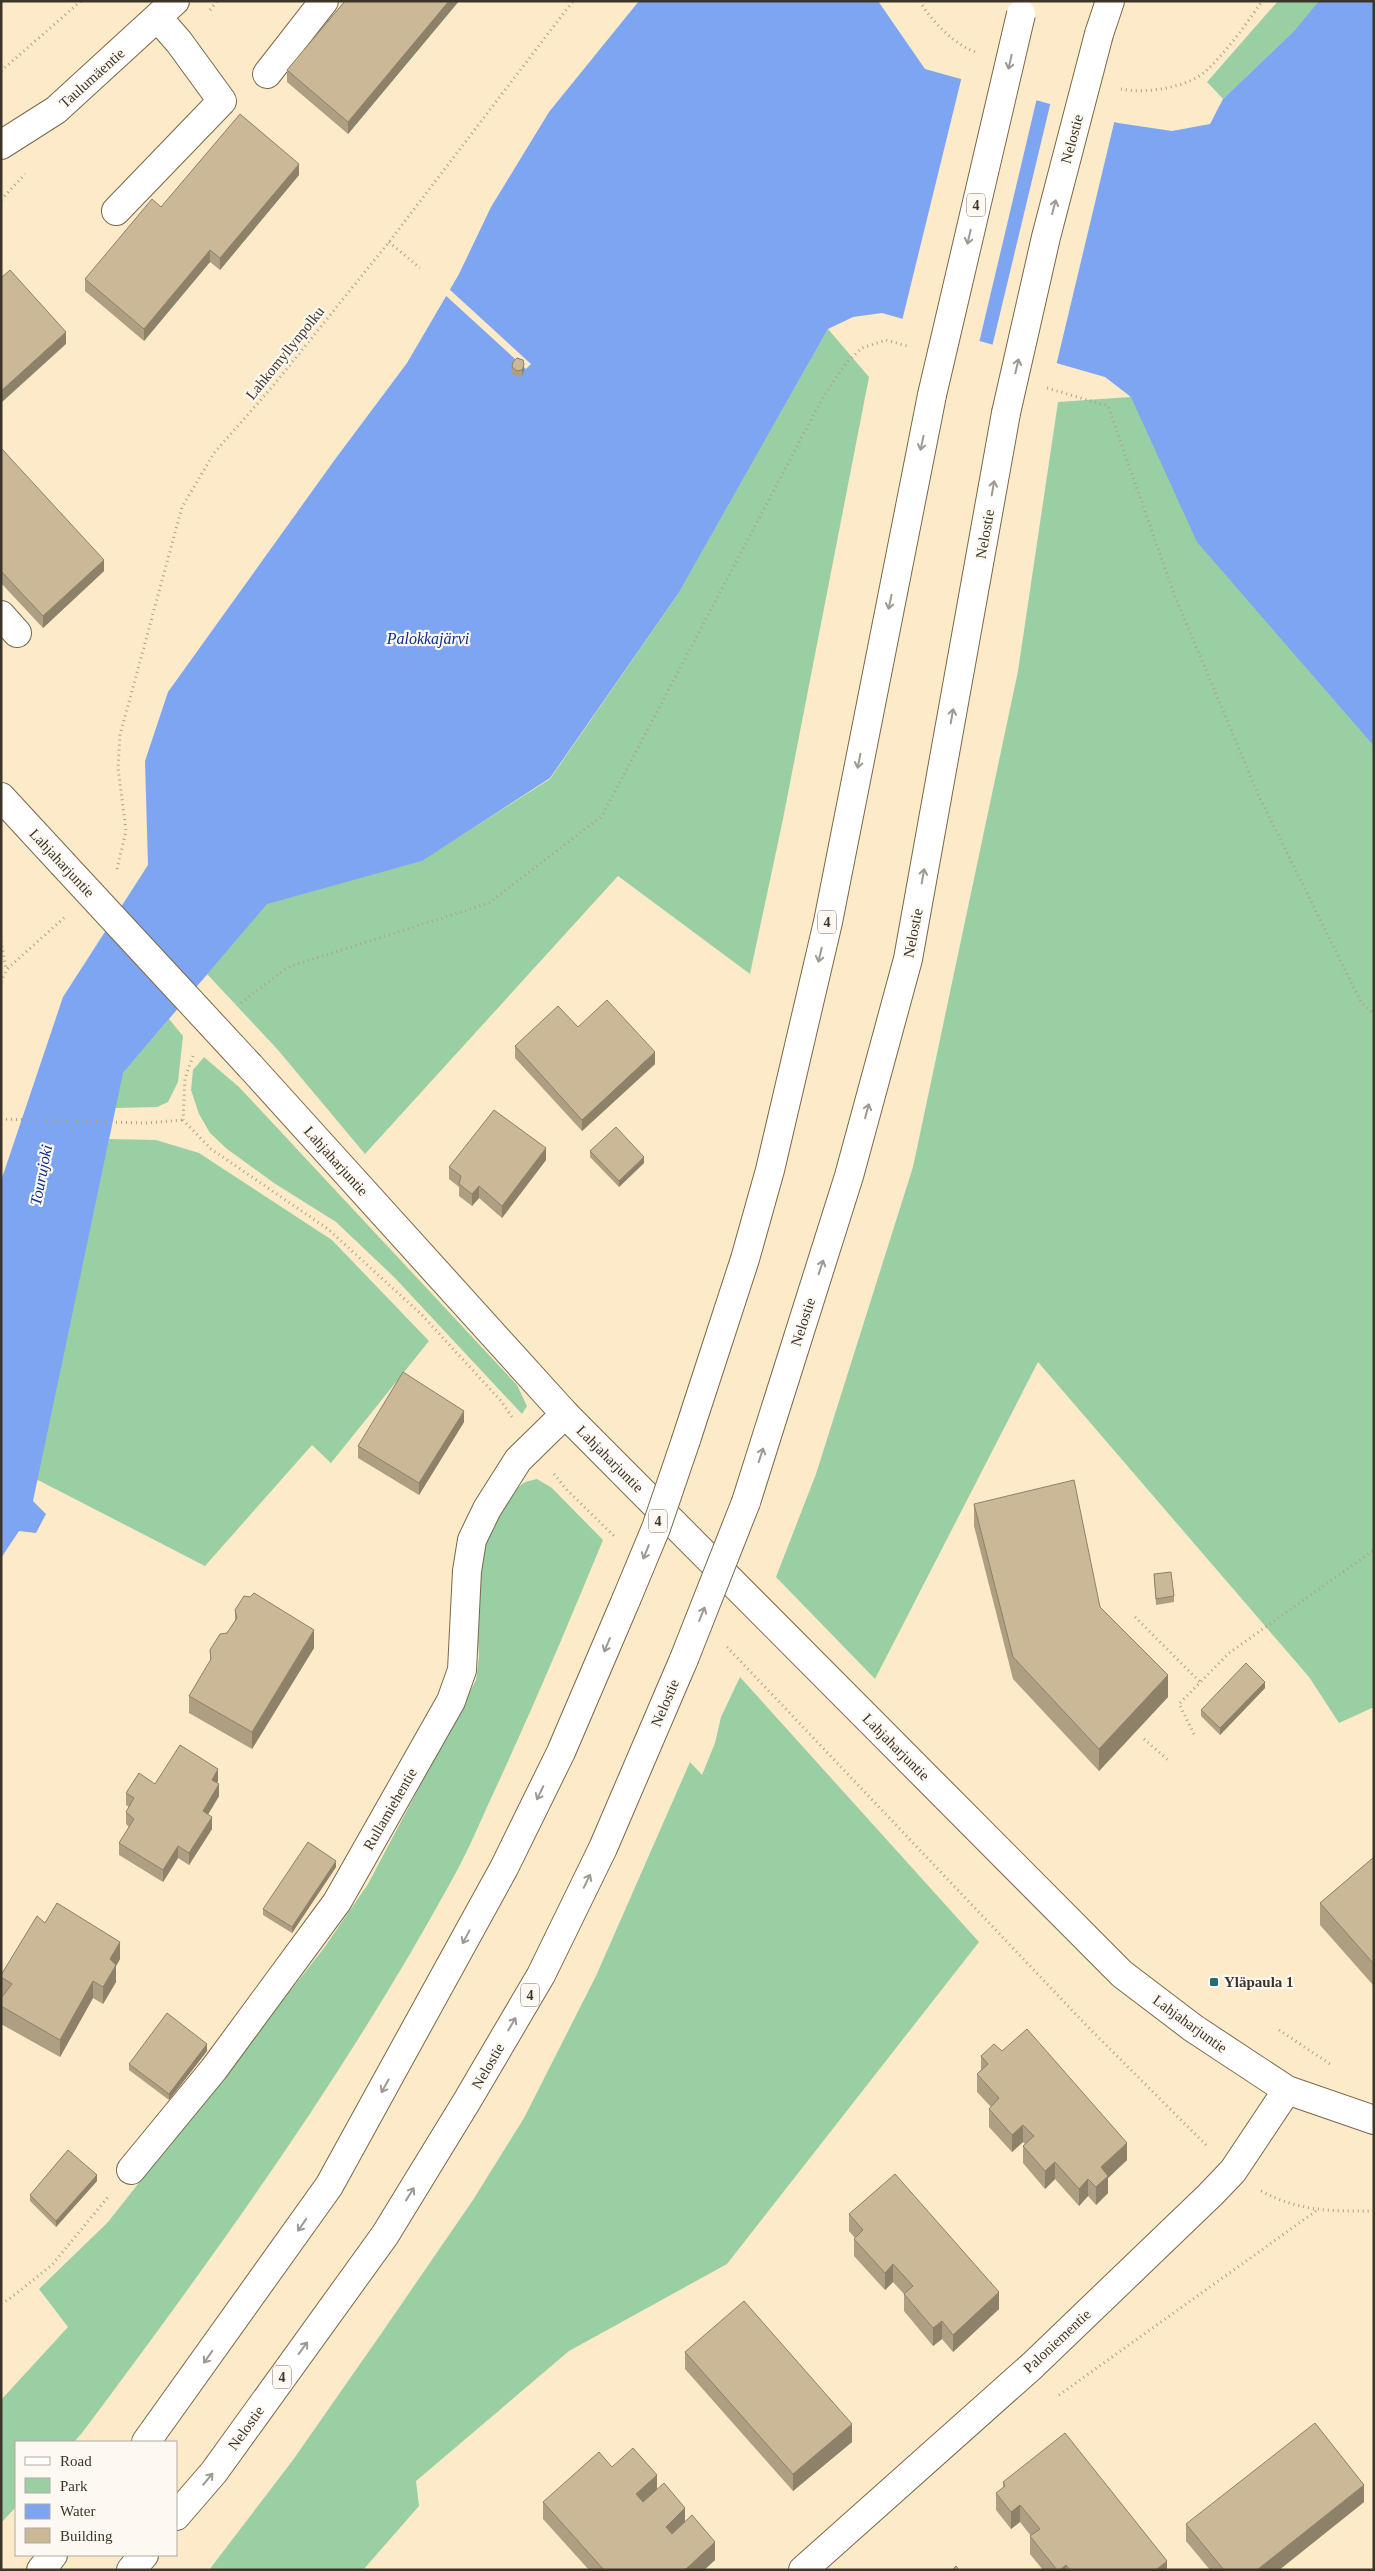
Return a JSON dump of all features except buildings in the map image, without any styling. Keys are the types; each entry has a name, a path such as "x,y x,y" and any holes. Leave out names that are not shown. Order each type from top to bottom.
{"main road":[{"path":"267,74 324,1"},
{"name":"Nelostie","path":"178,2514 214,2472 385,2235 541,1975 603,1848 684,1659 746,1502 850,1176 908,959 1006,413 1046,237 1099,34 1110,1"},
{"name":"4","path":"147,2441 329,2186 504,1868 561,1752 656,1528 745,1259 770,1170 828,922 932,395 1023,8"},
{"path":"116,211 222,102 179,42 166,10"},
{"name":"Taulumäentie","path":"1,145 56,110 166,10"},
{"name":"Lahjaharjuntie","path":"1,797 250,1066 565,1414 1122,1974 1193,2028 1286,2090 1374,2120"},
{"name":"Rullamiehentie","path":"131,2170 214,2069 337,1902 451,1701 462,1670 467,1570 472,1540 487,1509 518,1460 565,1414"},
{"name":"Paloniementie","path":"804,2570 1033,2365 1233,2171 1286,2090"},
{"path":"41,2570 52,2556"},
{"path":"131,2570 143,2556"}],"path":[{"path":"1,71 81,1"},
{"name":"Lahkomyllynpolku","path":"118,768 120,735 182,507 214,453 273,386 389,242 573,1"},
{"path":"389,242 420,268"},
{"path":"237,1006 288,967 489,903 602,816 822,399 846,363 862,348 886,340 914,349"},
{"path":"1044,387 1108,406 1174,594 1258,794 1361,1002 1374,1014"},
{"path":"1,941 6,969 1,982"},
{"path":"194,1052 185,1078 183,1120 211,1150 328,1229 421,1314 501,1401 532,1446 566,1489 615,1537"},
{"path":"3,1119 145,1123 183,1120"},
{"path":"1194,1734 1180,1704 1200,1682 1229,1653 1374,1550"},
{"path":"1135,1617 1200,1682"},
{"path":"720,1640 1087,2026 1233,2171 1257,2189 1281,2201 1317,2211 1374,2211"},
{"path":"1144,1739 1168,1760"},
{"path":"1279,2030 1334,2067"},
{"path":"1,2303 8,2300 52,2265 131,2170"},
{"path":"1059,2396 1317,2211"}],"green space":[{"path":"1278,1 1374,1 1296,29 1223,99 1207,82"},
{"path":"828,329 869,377 783,819 750,974 618,876 365,1154 278,1050 207,974 267,903 421,861 550,779 676,597"},
{"path":"1374,379 1374,1707 1339,1723 1309,1677 1038,1362 875,1679 776,1577 816,1474 913,1167 1018,671 1058,402 1130,397 1126,389"},
{"path":"169,1019 183,1036 178,1082 168,1102 157,1107 115,1108 122,1074"},
{"path":"204,1057 239,1087 517,1385 527,1406 522,1414 394,1277 336,1222 274,1183 227,1149 210,1133 199,1114 191,1090 193,1070"},
{"path":"109,1139 156,1140 199,1153 332,1240 429,1341 331,1463 312,1445 205,1566 36,1479"},
{"path":"537,1479 552,1488 603,1540 536,1699 458,1868 412,1951 324,2093 230,2231 82,2433 75,2441 15,2441 15,2508 1,2523 1,2400 68,2327 39,2289 108,2222 324,1948 368,1884 476,1680 479,1656 474,1581 485,1535 512,1492 525,1482"},
{"path":"740,1677 979,1942 727,2264 569,2351 416,2481 419,2506 363,2570 209,2570 293,2460 383,2331 473,2200 524,2118 596,1976 690,1762 702,1775 715,1743 721,1717"}],"water":[{"name":"Palokkajärvi","path":"639,1 878,1 925,69 1118,123 1172,131 1210,124 1223,99 1296,29 1319,1 1374,1 1374,746 1197,542 1131,397 1105,377 882,313 853,317 828,329 678,594 550,778 422,861 267,904 123,1073 33,1501 46,1514 36,1533 19,1531 1,1558 1,1181 63,997 148,865 145,761 168,692 336,458 407,363 459,274 491,207 549,112"}],"pier":[{"path":"962,76 1037,98 979,343 902,321"},
{"path":"1051,101 1115,119 1056,366 992,347"},
{"path":"448,288 531,364 526,369 444,294"}],"place":[{"name":"Yläpaula 1","path":"1214,1982"}],"water label":[{"name":"Tourujoki","path":"41,1175"}]}
